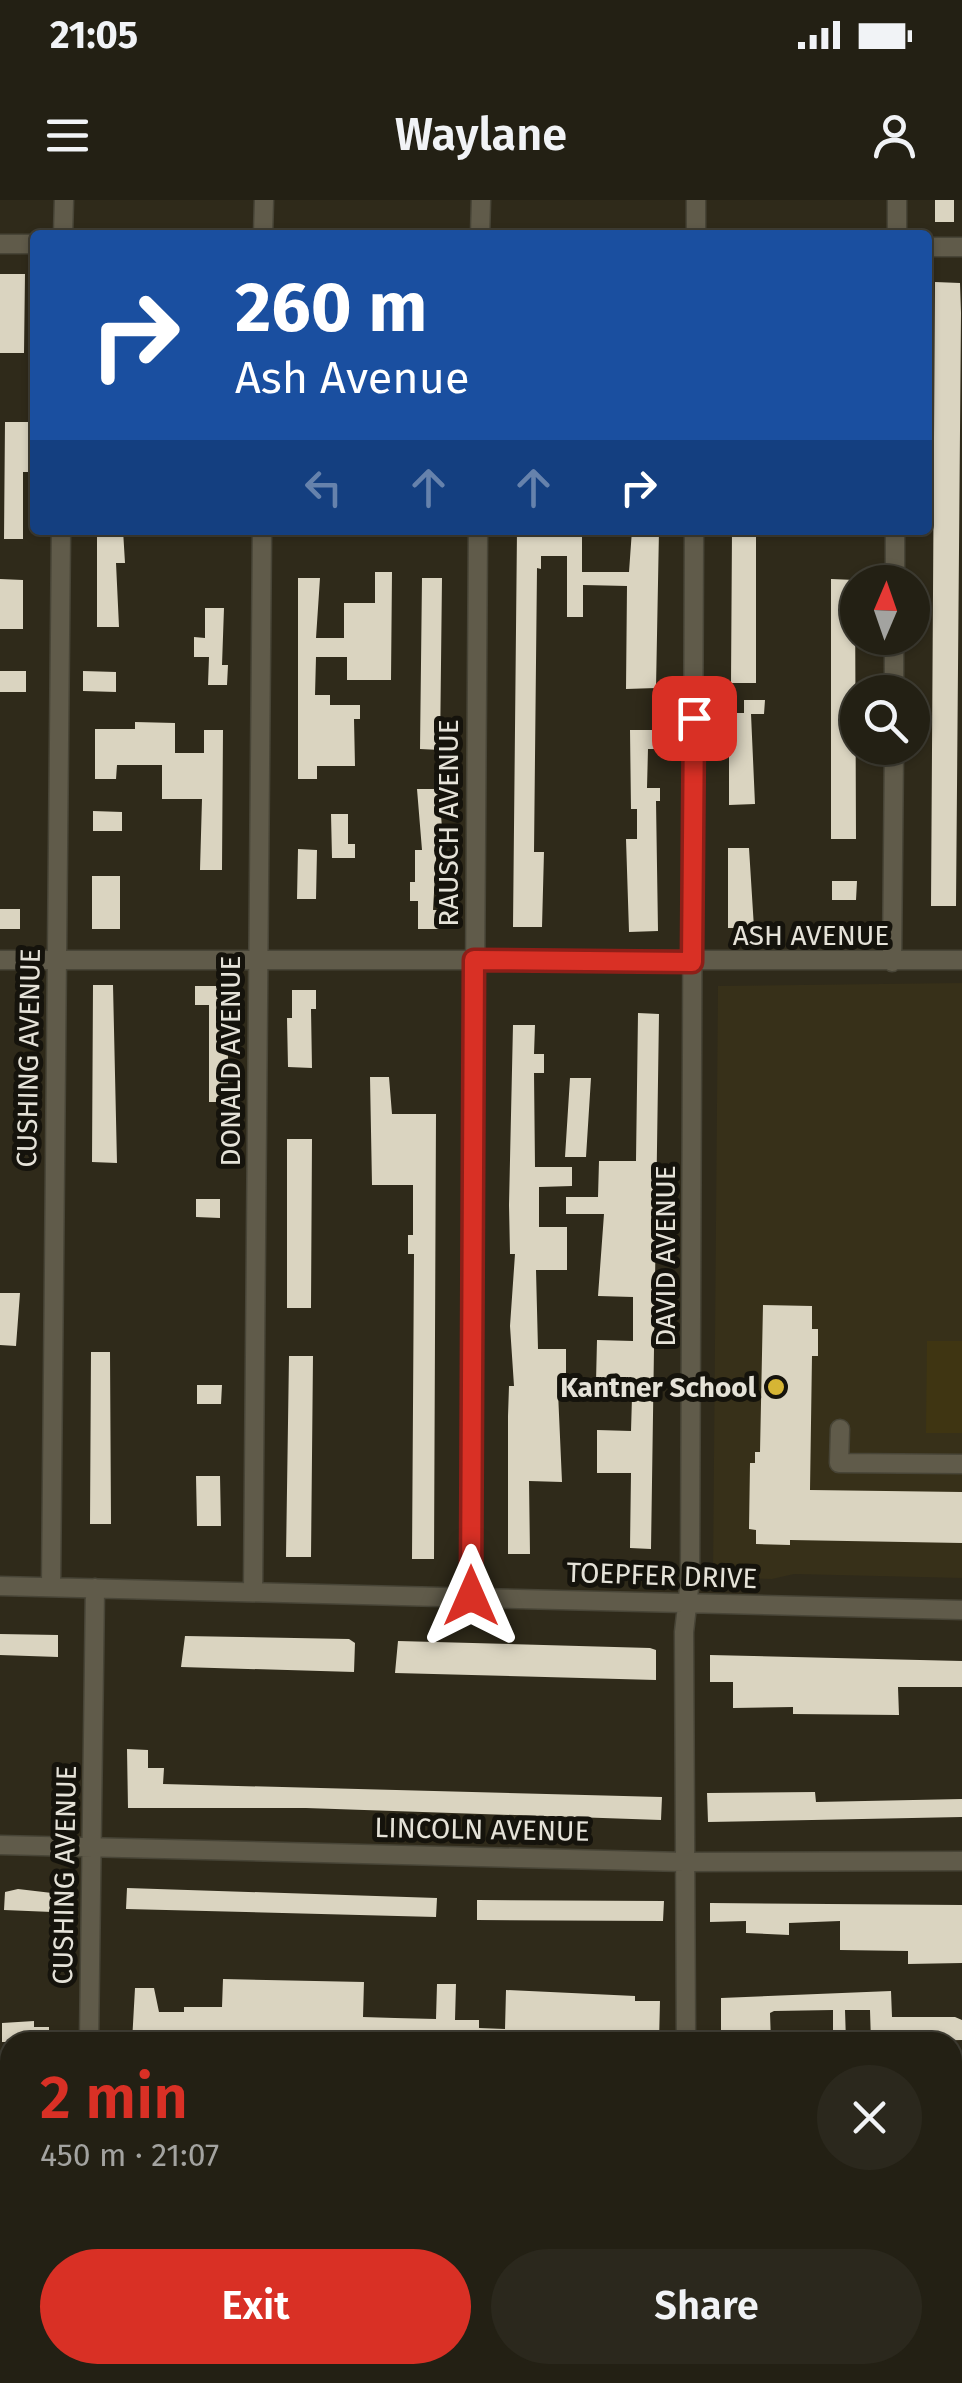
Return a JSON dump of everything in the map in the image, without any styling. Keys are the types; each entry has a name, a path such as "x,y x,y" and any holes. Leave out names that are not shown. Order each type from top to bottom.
{"street":[{"path":"64,200 64,230"},
{"path":"264,200 264,230"},
{"path":"480,230 481,200"},
{"path":"696,200 696,230"},
{"path":"897,200 897,230"},
{"path":"0,244 30,244"},
{"path":"932,246 962,247"},
{"name":"CUSHING AVENUE","path":"51,1587 60,535"},
{"name":"DONALD AVENUE","path":"253,1592 262,535"},
{"name":"RAUSCH AVENUE","path":"471,1596 478,535"},
{"name":"DAVID AVENUE","path":"686,2032 684,1632 688,1603 694,535"},
{"path":"894,565 895,535"},
{"path":"892,962 894,765"},
{"name":"ASH AVENUE","path":"0,960 962,960"},
{"path":"840,1429 839,1463 962,1464"},
{"name":"TOEPFER DRIVE","path":"0,1586 962,1610"},
{"name":"CUSHING AVENUE","path":"89,2032 96,1588"},
{"name":"LINCOLN AVENUE","path":"0,1845 684,1862 962,1861"}],"shaded area":[{"path":"962,983 962,1578 794,1574 772,1579 713,1577 718,986"},
{"path":"927,1341 962,1341 962,1433 926,1433"}],"building":[{"path":"935,200 954,200 954,222 935,222"},
{"path":"0,274 25,274 24,353 0,353"},
{"path":"935,282 960,283 956,906 931,906"},
{"path":"5,422 30,422 30,472 23,472 23,539 4,539"},
{"path":"97,535 123,535 125,563 116,563 119,627 97,627"},
{"path":"517,535 582,535 582,572 629,572 632,535 659,535 656,688 626,689 627,586 583,585 583,617 567,617 567,556 541,556 541,569 537,568 534,852 544,852 542,927 513,927"},
{"path":"732,535 756,535 756,683 731,683"},
{"path":"375,572 392,572 391,680 347,680 347,657 316,657 315,695 330,695 330,705 360,705 360,719 354,719 355,766 317,766 317,779 298,779 298,578 320,578 316,638 344,638 344,603 375,603"},
{"path":"422,578 442,578 440,750 420,749"},
{"path":"0,579 23,580 23,629 0,629"},
{"path":"831,579 840,579 840,655 855,655 855,675 840,675 840,765 856,765 856,839 831,839"},
{"path":"205,608 224,608 222,665 228,665 227,685 208,685 209,657 194,657 194,637 205,638"},
{"path":"0,671 26,671 26,692 0,692"},
{"path":"83,671 116,672 116,692 83,691"},
{"path":"744,700 765,700 764,714 751,714 755,804 729,805 729,713 744,713"},
{"path":"135,722 175,723 175,753 204,753 204,730 223,730 222,870 200,870 202,799 162,799 162,765 117,765 116,779 95,779 95,729 135,729"},
{"path":"630,730 660,730 660,749 648,749 647,788 660,788 660,801 656,801 658,931 629,932 626,839 637,839 637,809 631,809"},
{"path":"417,789 439,789 443,841 437,841 433,910 439,910 439,929 418,929 418,901 410,901 410,882 415,882 415,850 422,850"},
{"path":"93,811 122,812 122,831 93,831"},
{"path":"331,814 348,814 348,844 355,844 355,858 332,858"},
{"path":"728,848 749,848 754,928 728,928"},
{"path":"298,849 317,850 316,899 297,899"},
{"path":"92,876 120,876 120,929 92,929"},
{"path":"832,881 857,881 856,900 832,900"},
{"path":"0,909 20,909 20,929 0,929"},
{"path":"93,985 113,985 117,1163 92,1162"},
{"path":"195,986 222,986 222,1018 228,1018 228,1102 209,1102 209,1005 195,1005"},
{"path":"292,990 316,990 316,1009 311,1009 312,1068 288,1067 287,1018 292,1018"},
{"path":"638,1013 659,1014 651,1549 630,1548 631,1473 597,1473 597,1430 631,1431 632,1383 596,1382 597,1340 633,1341 633,1297 598,1296 604,1214 566,1214 566,1197 598,1197 599,1161 636,1161"},
{"path":"513,1025 535,1025 534,1054 544,1054 544,1073 534,1073 535,1167 572,1167 572,1186 539,1187 539,1227 567,1227 567,1270 536,1270 538,1349 566,1349 566,1392 558,1392 562,1482 529,1481 530,1554 508,1554 509,1386 514,1386 510,1326 515,1254 510,1254 509,1205"},
{"path":"370,1077 389,1077 392,1114 436,1114 434,1559 412,1559 414,1254 408,1254 408,1235 413,1235 413,1185 372,1185"},
{"path":"570,1078 591,1078 586,1157 565,1157"},
{"path":"287,1139 312,1139 311,1308 287,1308"},
{"path":"196,1199 220,1199 220,1218 196,1217"},
{"path":"0,1293 20,1293 16,1346 0,1345"},
{"path":"763,1305 812,1306 812,1329 818,1329 818,1356 812,1356 810,1490 962,1492 962,1543 790,1540 790,1545 756,1544 756,1530 749,1529 750,1463 755,1463 755,1452 760,1452"},
{"path":"91,1352 110,1352 111,1524 90,1524"},
{"path":"289,1356 313,1356 311,1557 286,1557"},
{"path":"197,1385 222,1385 221,1404 197,1404"},
{"path":"196,1476 220,1476 221,1526 197,1526"},
{"path":"0,1634 58,1635 58,1657 0,1655"},
{"path":"185,1636 349,1639 355,1643 354,1672 181,1667"},
{"path":"398,1641 650,1648 656,1650 656,1680 395,1673"},
{"path":"710,1655 962,1661 962,1687 898,1687 899,1715 793,1714 793,1707 733,1708 733,1682 710,1682"},
{"path":"127,1749 148,1750 148,1768 164,1768 163,1784 662,1797 661,1820 306,1808 128,1808"},
{"path":"815,1792 816,1802 962,1799 962,1817 708,1822 707,1793"},
{"path":"127,1888 437,1898 436,1917 126,1909"},
{"path":"18,1889 52,1893 52,1912 4,1910 5,1892"},
{"path":"477,1900 664,1901 663,1921 477,1920"},
{"path":"710,1903 962,1905 962,1963 908,1964 908,1951 840,1950 840,1921 789,1923 789,1935 746,1933 746,1921 710,1922"},
{"path":"223,1979 364,1982 363,2017 436,2019 437,1984 456,1984 455,2020 479,2020 479,2028 505,2029 506,1990 635,1996 635,2001 660,2001 659,2032 133,2032 135,1988 154,1988 159,2012 184,2012 184,2007 222,2007"},
{"path":"891,1991 892,2017 955,2017 962,2020 962,2032 871,2032 870,2010 845,2010 846,2032 833,2032 833,2010 774,2011 770,2013 771,2032 721,2032 721,1998"},
{"path":"34,2021 34,2027 49,2027 49,2032 2,2032 2,2023"}],"place":[{"name":"Kantner School","path":"776,1387"}],"route":[{"path":"471,1596 474,960 692,962 694,718"}]}
